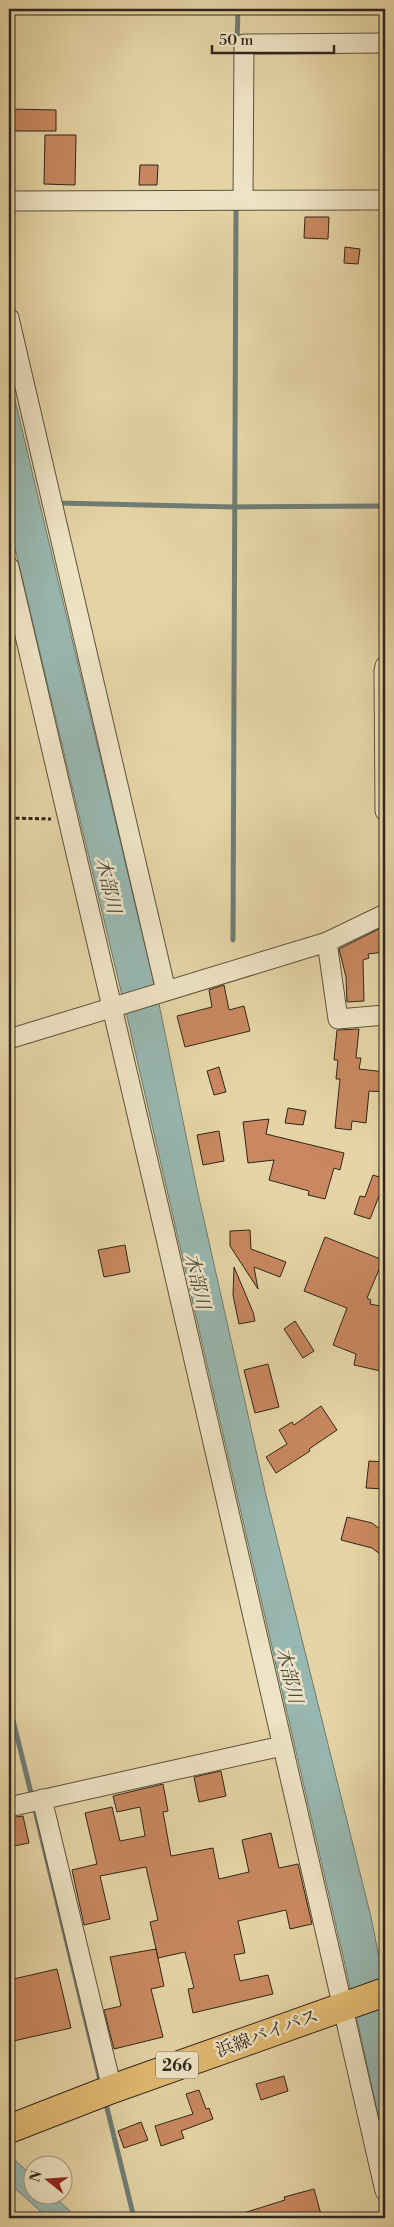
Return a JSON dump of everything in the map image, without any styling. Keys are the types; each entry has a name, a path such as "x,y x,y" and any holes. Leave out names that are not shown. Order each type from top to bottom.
{"highway":[{"name":"浜線バイパス","path":"9,2129 112,2089 385,1992"}],"street":[{"path":"243,200 244,44 385,43"},
{"path":"9,202 385,200"},
{"path":"9,318 166,991"},
{"path":"9,567 66,819 344,2005 385,2191"},
{"path":"385,666 385,811"},
{"path":"9,1040 327,942 385,914"},
{"path":"327,942 338,1019 385,1015"},
{"path":"9,1807 282,1746"},
{"path":"42,1799 112,2089"}],"path":[{"path":"9,818 66,819"}],"water":[{"name":"木部川","path":"9,375 159,1004 197,1189 266,1495 371,1917 385,1987 385,2147 346,1969 127,1016 9,523"},
{"path":"15,2160 22,2167 22,2195 9,2183 9,2163"},
{"path":"32,2204 62,2204 78,2218 48,2218"}],"building":[{"path":"9,109 56,110 56,131 9,131"},
{"path":"45,135 76,135 75,185 44,184"},
{"path":"140,165 158,165 157,185 139,185"},
{"path":"305,217 329,217 328,239 304,238"},
{"path":"345,247 360,249 358,264 344,263"},
{"path":"385,926 385,952 368,954 369,958 363,960 364,1001 347,1002 346,977 339,949"},
{"path":"224,985 229,1010 244,1006 250,1031 185,1047 177,1016 212,1007 209,990"},
{"path":"359,1029 356,1058 361,1058 359,1069 385,1072 385,1092 369,1091 366,1123 352,1121 351,1130 335,1128 340,1079 336,1079 338,1060 334,1060 337,1030"},
{"path":"219,1067 226,1092 214,1095 207,1071"},
{"path":"288,1108 306,1111 303,1125 285,1123"},
{"path":"269,1119 266,1134 344,1153 340,1170 334,1168 325,1199 308,1195 309,1191 269,1180 274,1160 248,1163 243,1122"},
{"path":"219,1131 224,1161 203,1165 197,1135"},
{"path":"373,1175 385,1179 385,1190 383,1197 379,1196 370,1219 354,1214 360,1196 365,1197"},
{"path":"250,1230 251,1249 286,1262 280,1277 254,1267 258,1289 230,1246 230,1231"},
{"path":"325,1237 383,1260 367,1298 371,1300 370,1304 385,1307 385,1372 354,1365 356,1354 333,1345 347,1308 304,1291"},
{"path":"125,1245 130,1272 104,1277 98,1250"},
{"path":"234,1267 255,1321 239,1324 233,1295"},
{"path":"295,1321 314,1351 303,1358 284,1329"},
{"path":"268,1364 279,1407 255,1413 244,1370"},
{"path":"321,1406 337,1430 309,1449 310,1451 276,1473 266,1457 287,1444 279,1430 292,1422 294,1425"},
{"path":"369,1461 385,1462 385,1489 366,1488"},
{"path":"347,1517 372,1523 385,1533 385,1558 372,1548 341,1540"},
{"path":"221,1771 226,1796 199,1802 194,1777"},
{"path":"163,1784 168,1811 163,1812 171,1856 213,1848 219,1879 249,1872 242,1840 271,1833 279,1868 298,1864 312,1924 290,1929 286,1910 238,1921 245,1953 234,1955 240,1981 268,1975 273,1994 193,2013 188,1989 194,1988 185,1952 158,1958 150,1922 158,1920 146,1867 100,1876 110,1919 84,1925 72,1870 97,1864 85,1813 112,1807 120,1841 145,1836 140,1807 117,1812 113,1796"},
{"path":"23,1816 29,1843 14,1846 9,1818"},
{"path":"156,1949 164,1986 151,1989 163,2037 114,2049 104,2010 121,2006 110,1957"},
{"path":"57,1969 71,2028 9,2042 9,1980"},
{"path":"284,2076 288,2091 261,2100 256,2084"},
{"path":"199,2090 206,2109 209,2108 213,2119 181,2131 184,2138 161,2146 155,2126 193,2114 186,2094"},
{"path":"141,2122 148,2140 124,2148 118,2131"},
{"path":"314,2189 322,2218 238,2218 237,2215 285,2200 284,2197"}],"waterway":[{"path":"237,43 238,9"},
{"path":"233,940 236,204"},
{"path":"57,503 234,507 385,506"},
{"path":"9,1704 32,1797"},
{"path":"34,1806 101,2084"},
{"path":"105,2100 134,2218"}]}
